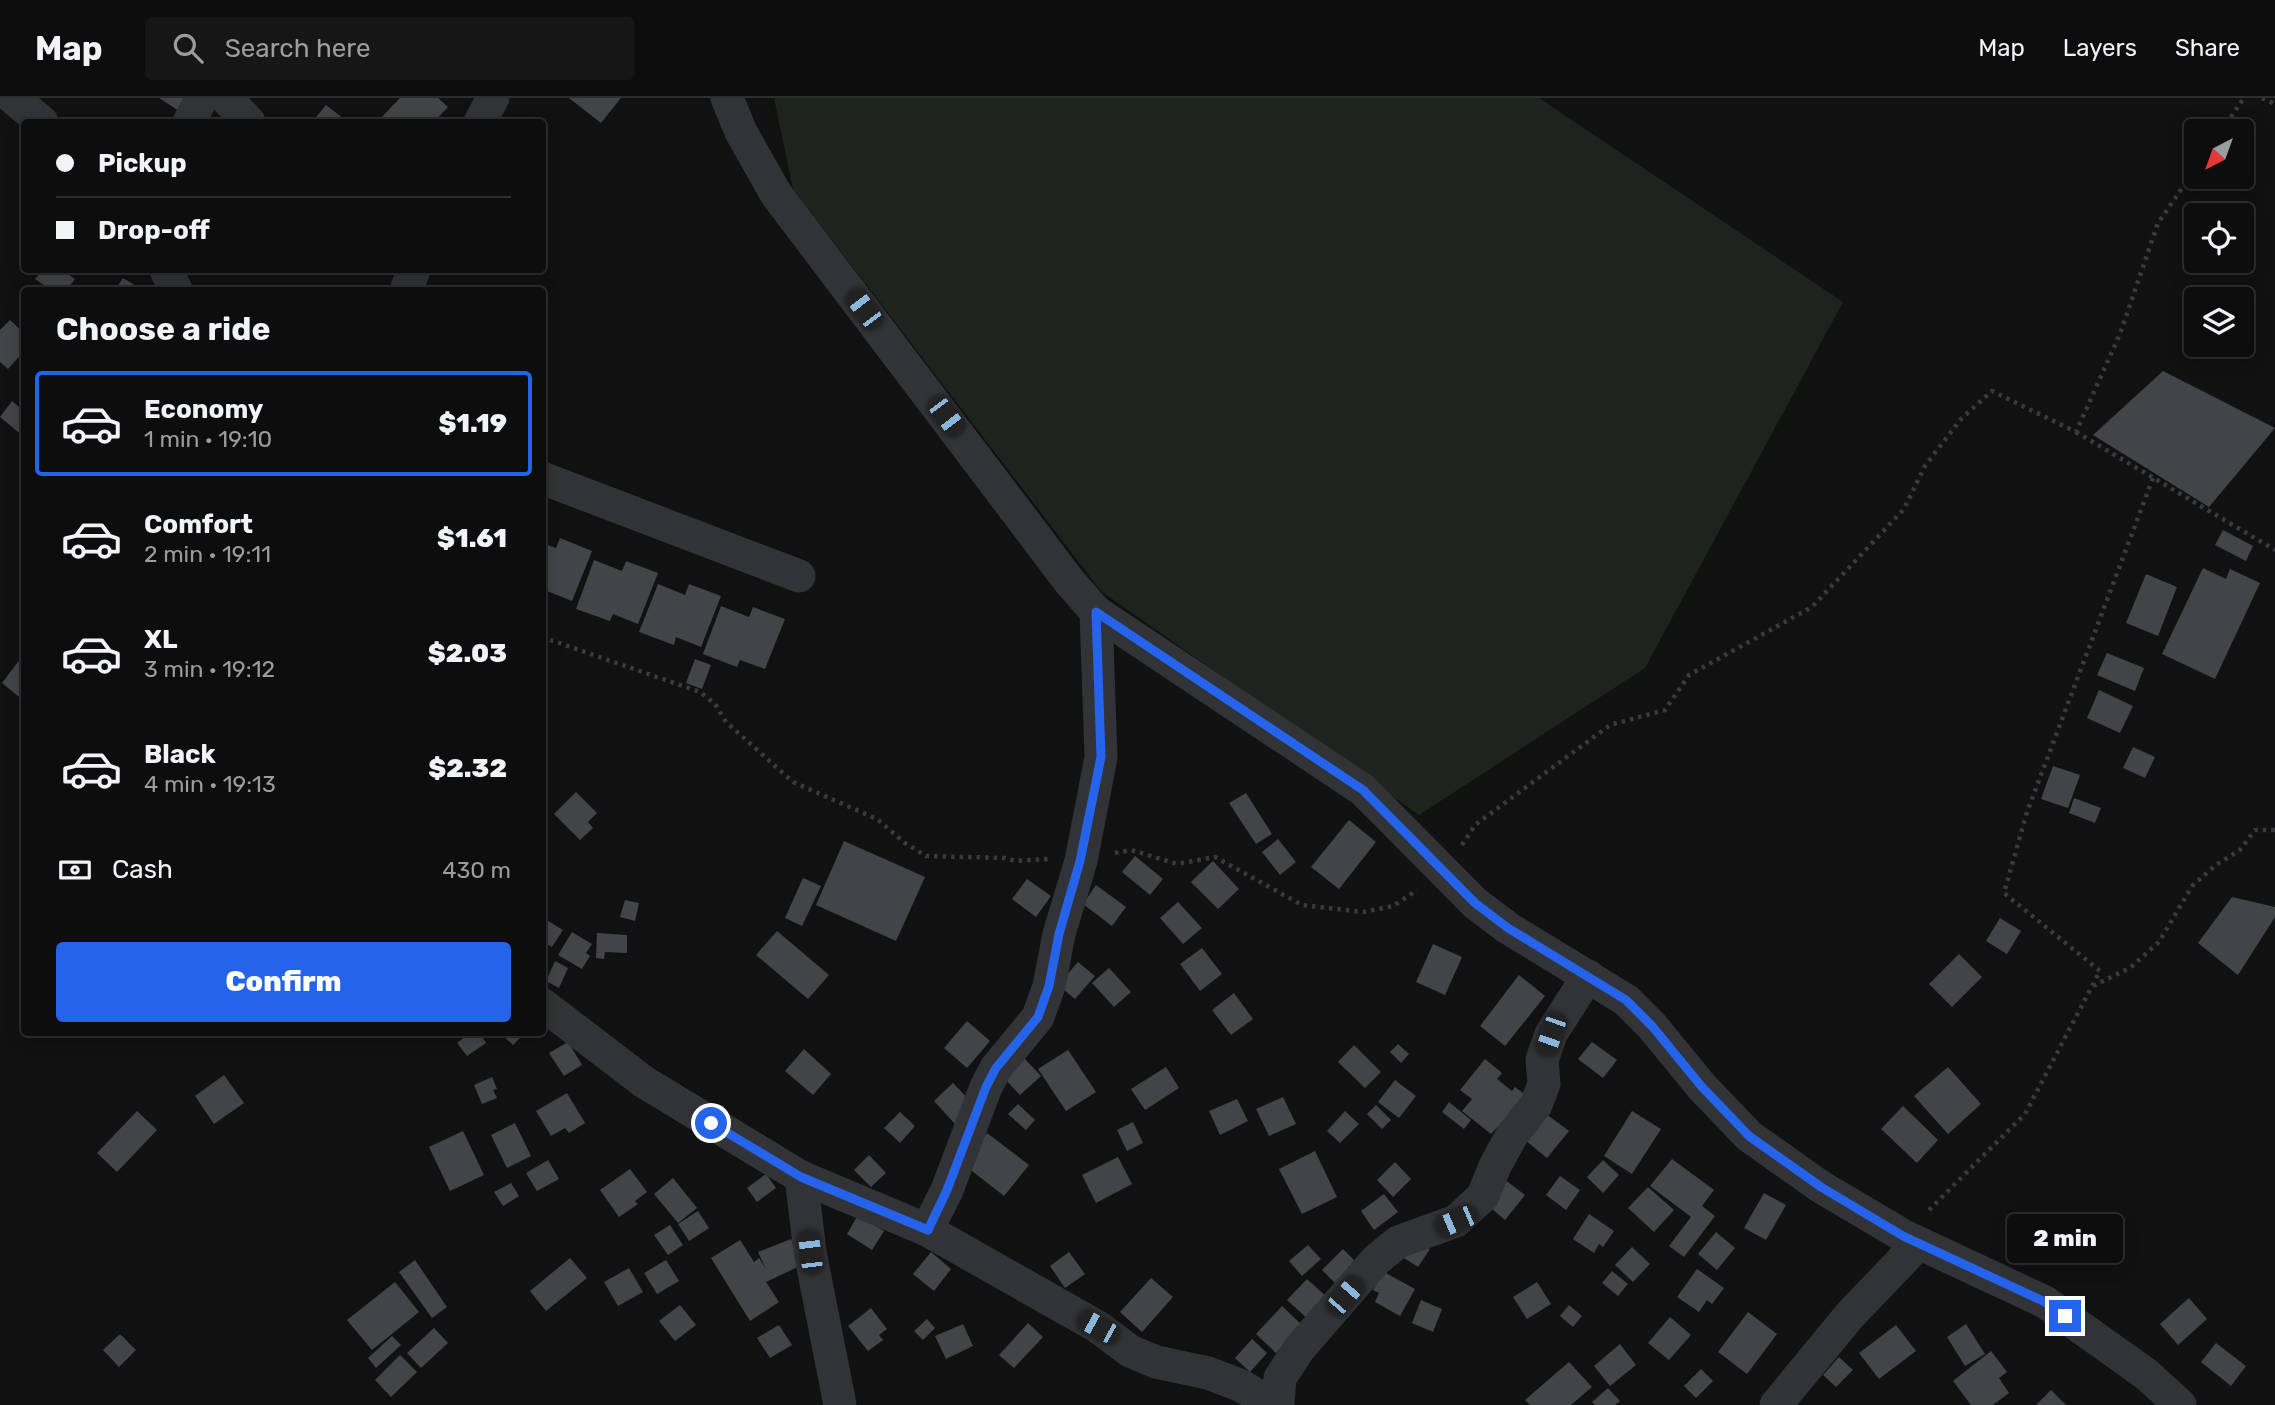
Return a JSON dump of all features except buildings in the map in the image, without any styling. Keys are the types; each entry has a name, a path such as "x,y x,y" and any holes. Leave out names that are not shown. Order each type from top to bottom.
{"street":[{"path":"13,98 38,119"},
{"path":"191,119 202,98"},
{"path":"226,98 246,119"},
{"path":"482,119 493,98"},
{"path":"727,98 741,132 776,194 1069,581 1096,612 1363,790 1475,903 1508,928 1626,1000 1749,1136 1821,1187 1911,1240 2045,1302 2146,1374 2180,1405"},
{"path":"546,480 799,576"},
{"path":"928,1230 947,1190 986,1087 996,1068 1038,1017 1049,986 1059,934 1080,861 1101,757 1096,612"},
{"path":"1278,1405 1280,1378 1299,1349 1376,1260 1398,1242 1456,1221 1483,1196 1512,1135 1536,1105 1544,1084 1542,1060 1551,1034 1588,976"},
{"path":"546,1007 644,1082 801,1177 928,1230 1098,1327 1130,1351 1156,1362 1208,1373 1242,1386 1272,1405"},
{"path":"801,1177 810,1252 840,1405"},
{"path":"1776,1405 1911,1240"}],"path":[{"path":"2229,119 2244,98"},
{"path":"2262,98 2275,104"},
{"path":"2076,432 2120,334 2158,223 2184,185"},
{"path":"546,638 700,692 715,704 726,722 793,782 877,819 905,843 926,856 1005,858 1016,861 1053,858 1080,861 1131,850 1177,864 1215,857 1302,905 1363,912 1393,906 1444,873 1475,825 1610,725 1665,710 1689,675 1812,607 1904,509 1925,466 1961,419 1992,391 2076,432 2275,551"},
{"path":"1911,1240 2025,1114 2100,971 2004,893 2027,812 2153,478"},
{"path":"2091,987 2130,968 2159,942 2192,886 2216,865 2240,850 2255,830 2275,830"}],"shaded area":[{"path":"774,98 1539,98 1843,302 1645,668 1419,815 1101,591 793,189"}],"route":[{"path":"711,1123 801,1177 928,1230 947,1190 986,1087 996,1068 1038,1017 1049,986 1059,934 1080,861 1101,757 1096,612 1363,790 1475,903 1508,928 1626,1000 1749,1136 1821,1187 1903,1236 2045,1302 2065,1316"}]}
